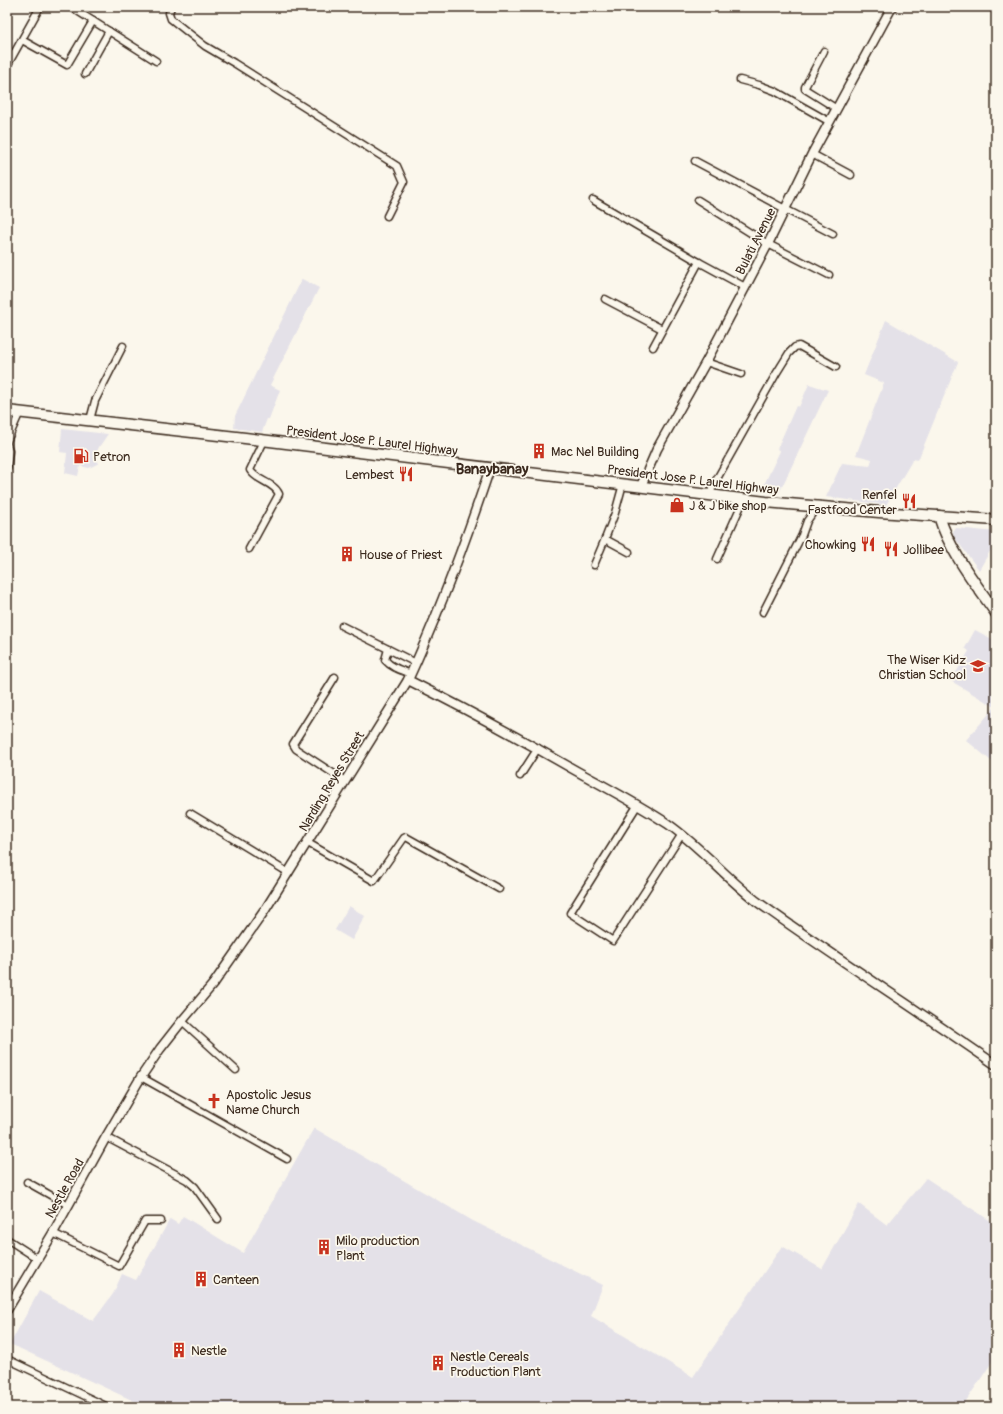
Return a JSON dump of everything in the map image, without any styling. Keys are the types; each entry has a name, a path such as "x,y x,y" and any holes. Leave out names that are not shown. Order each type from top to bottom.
{"main road":[{"name":"President Jose P. Laurel Highway","path":"14,412 744,499 817,507 996,520"},
{"path":"940,516 946,536 965,569 996,613"}],"street":[{"path":"7,66 40,7"},
{"path":"71,7 156,62"},
{"path":"171,7 169,13 171,19 205,46 396,166 404,182 387,216"},
{"name":"Bulati Avenue","path":"641,486 657,449 746,287 812,154 892,7"},
{"path":"22,40 67,66 93,21"},
{"path":"85,74 108,31"},
{"path":"824,52 805,89 837,109"},
{"path":"740,80 775,91 830,122"},
{"path":"812,154 851,175"},
{"path":"695,161 833,234"},
{"path":"593,200 699,262 746,287"},
{"path":"698,200 768,244 829,275"},
{"path":"653,347 699,262"},
{"path":"605,299 662,329"},
{"path":"90,420 95,401 123,346"},
{"path":"710,494 714,484 763,396 789,353 795,347 799,346 836,367"},
{"path":"706,362 741,374"},
{"path":"7,432 14,412"},
{"path":"7,468 9,451 7,443 14,412"},
{"path":"249,549 278,494 276,489 254,475 250,470 264,441"},
{"name":"Narding Reyes Street","path":"142,1077 160,1049 218,978 289,874 409,677 462,551 490,468"},
{"path":"594,565 615,513 623,484"},
{"path":"717,559 744,499"},
{"path":"763,612 802,535 807,521 817,507"},
{"path":"605,539 629,552"},
{"path":"342,626 416,663"},
{"path":"388,649 386,660 389,665 538,748 638,806 682,834 714,865 757,901 829,952 996,1065"},
{"path":"335,677 293,744 296,749 345,780"},
{"path":"520,776 538,748"},
{"path":"638,806 570,913 613,941 682,834"},
{"path":"190,814 289,874"},
{"path":"308,843 374,881 406,837 499,889"},
{"path":"182,1021 236,1070"},
{"path":"142,1077 287,1159"},
{"name":"Nestle Road","path":"7,1310 53,1233 106,1136 142,1077"},
{"path":"106,1136 187,1180 195,1187 218,1219"},
{"path":"27,1182 68,1205"},
{"path":"53,1233 118,1266 145,1221 161,1220"},
{"path":"7,1239 38,1259"},
{"path":"7,1359 108,1407"}],"shaded area":[{"path":"302,279 319,288 270,385 280,390 269,419 267,419 262,432 234,428 235,416"},
{"path":"886,320 958,362 918,460 913,459 886,505 826,497 842,463 870,466 872,459 856,455 884,383 864,375"},
{"path":"809,384 828,390 779,493 761,491 780,451 777,449 796,406 799,407"},
{"name":"Petron","path":"62,429 108,434 99,447 94,458 99,463 89,468 80,466 78,476 65,473 67,453 60,452"},
{"path":"956,528 996,532 996,541 979,570 954,537 953,531"},
{"name":"The Wiser Kidz Christian School","path":"975,630 996,641 996,765 966,740 995,707 951,681 969,651 965,648"},
{"path":"349,906 365,916 352,940 335,930"},
{"path":"314,1128 473,1221 603,1285 591,1316 693,1377 782,1246 822,1269 859,1204 887,1225 926,1178 995,1224 996,1223 996,1356 962,1407 147,1407 10,1344 39,1291 93,1321 113,1294 122,1274 136,1280 170,1219 178,1224 183,1216 243,1253"}],"place":[{"name":"Mac Nel Building","path":"539,451"},
{"name":"Petron","path":"81,456"},
{"name":"Lembest","path":"406,474"},
{"name":"Renfel Fastfood Center","path":"909,501"},
{"name":"J & J bike shop","path":"677,505"},
{"name":"Chowking","path":"868,544"},
{"name":"Jollibee","path":"891,549"},
{"name":"House of Priest","path":"347,554"},
{"name":"The Wiser Kidz Christian School","path":"978,666"},
{"name":"Apostolic Jesus Name Church","path":"214,1101"},
{"name":"Milo production Plant","path":"324,1247"},
{"name":"Canteen","path":"201,1279"},
{"name":"Nestle","path":"179,1350"},
{"name":"Nestle Cereals Production Plant","path":"438,1363"}],"district":[{"name":"Banaybanay","path":"492,469"}]}
